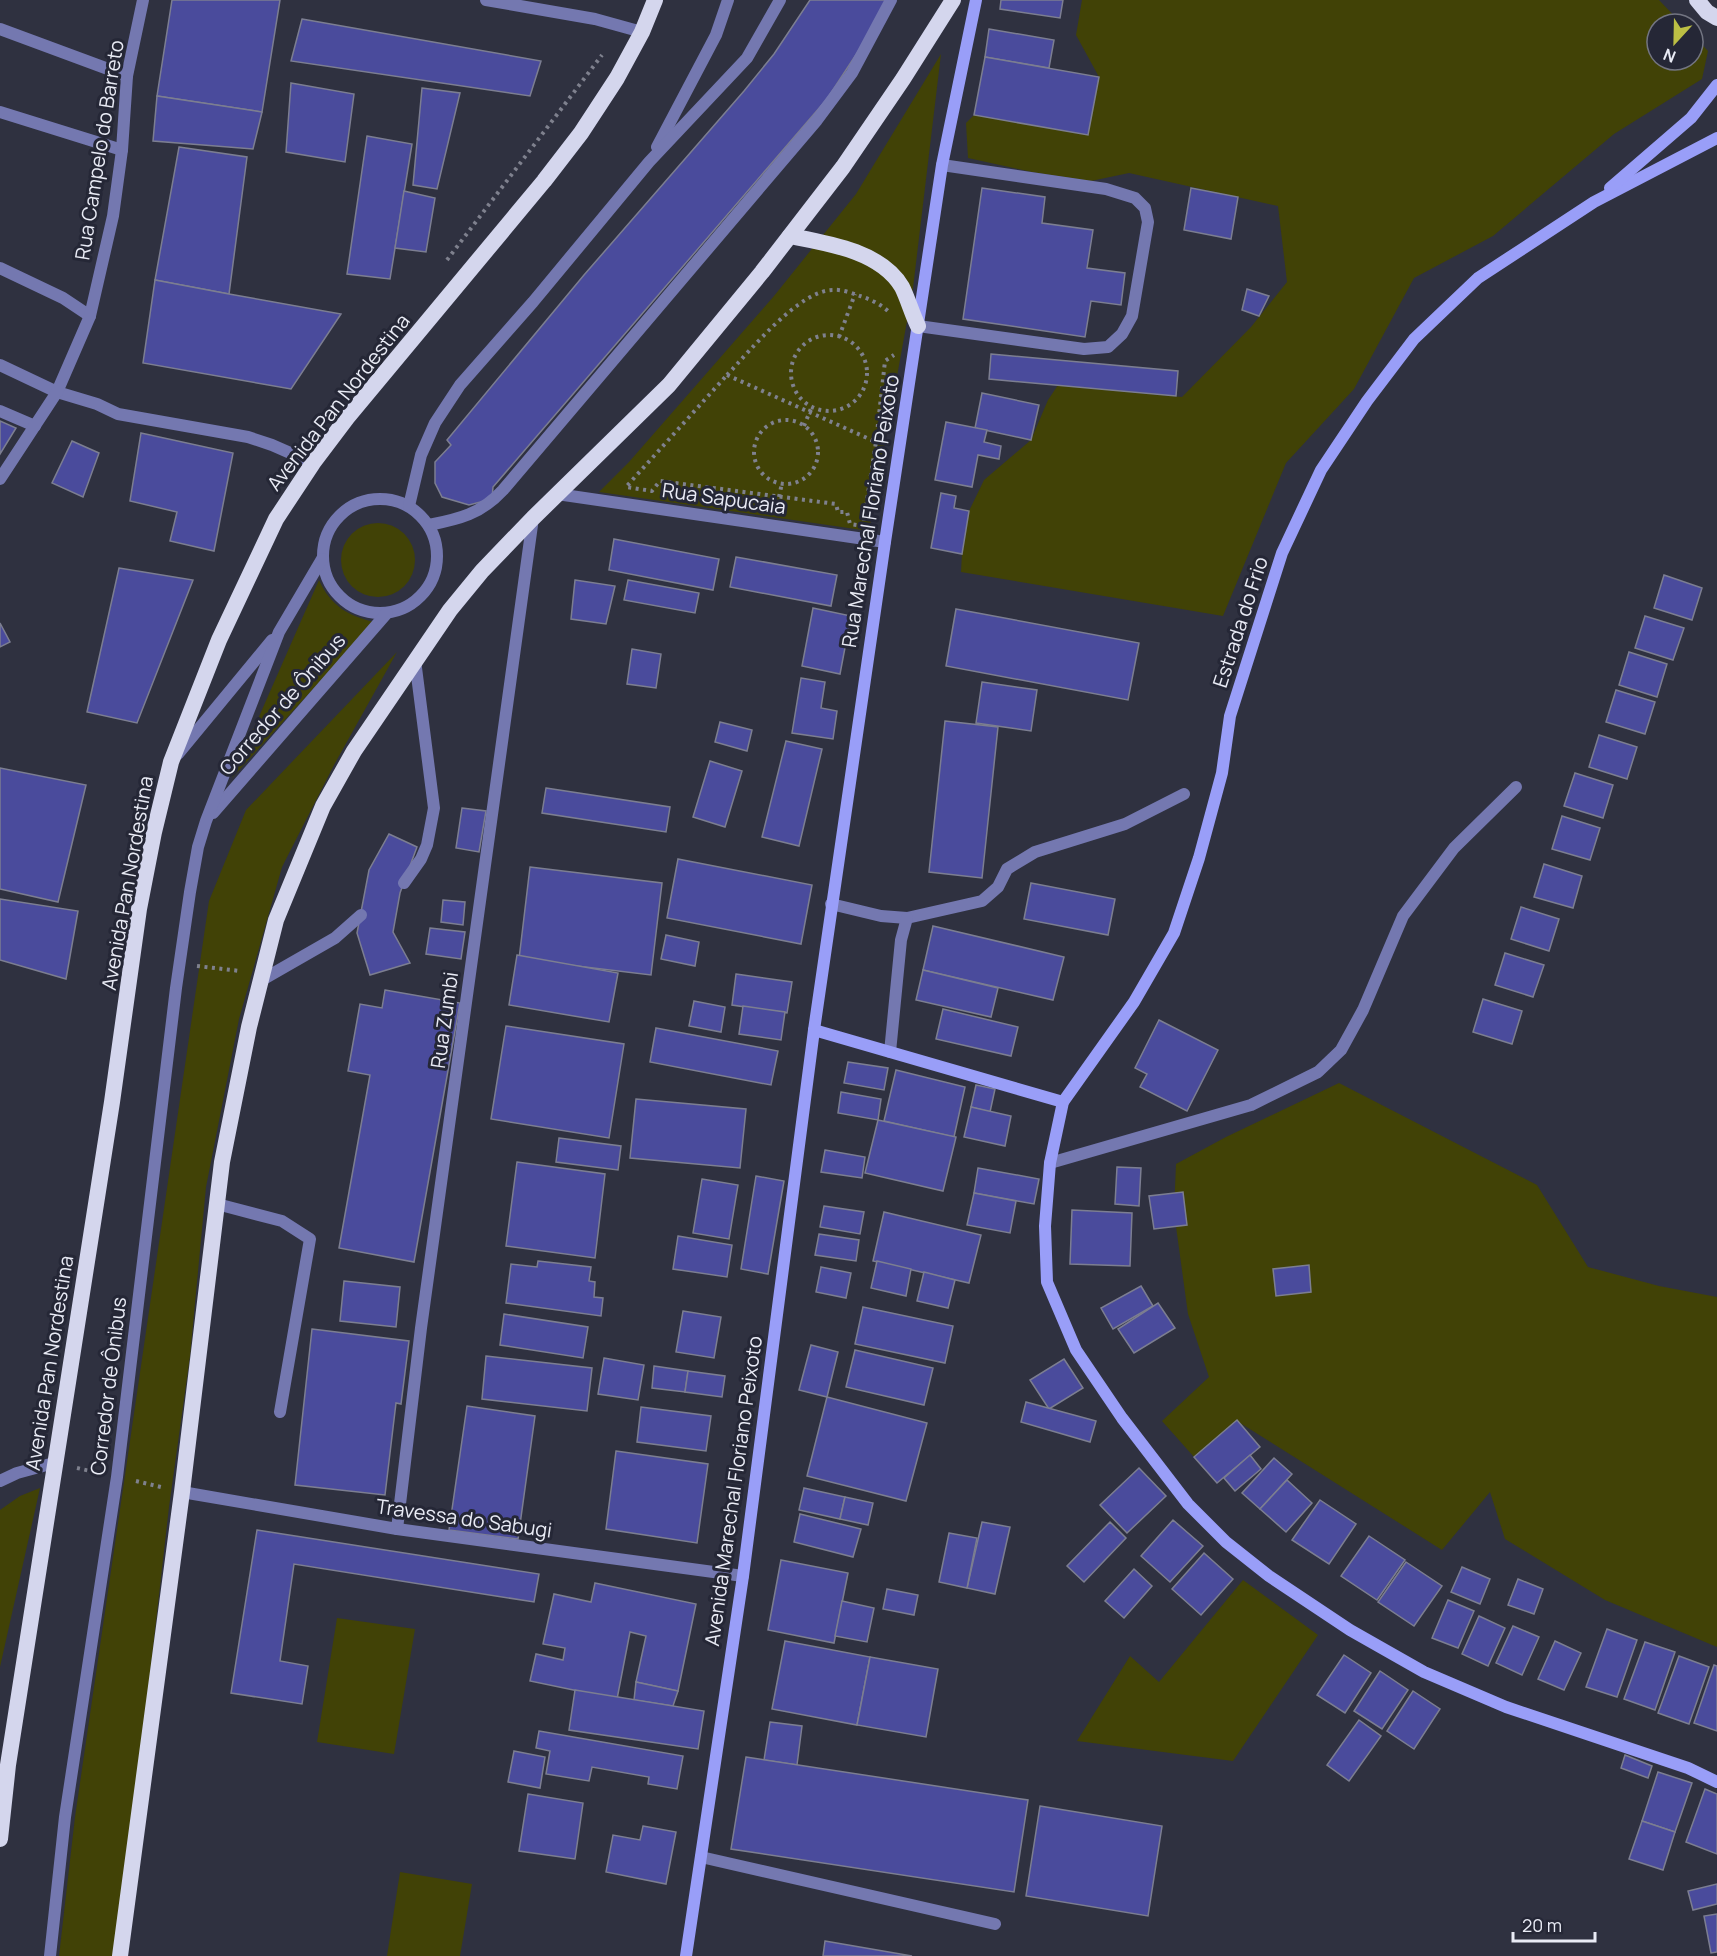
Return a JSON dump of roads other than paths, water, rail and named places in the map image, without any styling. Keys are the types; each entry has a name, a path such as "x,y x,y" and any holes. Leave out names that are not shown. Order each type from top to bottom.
{"highway":[{"name":"Avenida Pan Nordestina","path":"0,1839 8,1765 140,909 154,831 171,762 219,640 276,519 313,463 581,133 642,33 654,0"},
{"path":"120,1956 182,1492 222,1162 235,1091 276,920 323,806 354,751 450,610 533,518 669,386 790,236 856,148 953,0"},
{"path":"1696,0 1707,12 1717,18"},
{"path":"790,236 840,246 861,254 884,268 901,286 918,326"}],"main road":[{"name":"Rua Marechal Floriano Peixoto","path":"814,1030 942,165 976,0"},
{"name":"Estrada do Frio","path":"1594,202 1691,118 1717,85"},
{"name":"Estrada do Frio","path":"1717,138 1594,202 1478,278 1414,339 1367,401 1321,470 1282,553 1233,705 1222,772 1199,858 1174,933 1134,1002 1063,1102 1050,1163 1045,1226 1047,1282 1076,1350 1122,1418 1188,1504 1226,1542 1269,1576 1350,1630 1424,1672 1506,1707 1688,1768 1717,1782"},
{"path":"814,1030 1063,1102"},
{"name":"Avenida Marechal Floriano Peixoto","path":"686,1956 743,1576 814,1030"}],"street":[{"name":"Rua Campelo do Barreto","path":"0,479 57,392 90,316 113,216 122,150 127,76 143,0"},
{"path":"486,0 510,2 595,19 642,33"},
{"path":"649,162 716,35 728,0"},
{"path":"780,0 747,58 649,162 533,302 460,385 435,423 421,455 409,506 429,525 458,519 491,504 817,120 852,73 891,0"},
{"path":"0,29 127,76"},
{"path":"0,112 122,150"},
{"path":"918,326 1084,349 1108,347 1122,334 1132,316 1148,222 1145,208 1135,198 1106,189 942,165"},
{"path":"0,268 63,298 90,316"},
{"path":"0,365 57,392 97,404 118,414 248,437 313,463"},
{"path":"0,411 35,426"},
{"name":"Rua Sapucaia","path":"557,494 885,542"},
{"name":"Corredor de Ônibus","path":"409,506 384,501 361,501 345,510 332,524 324,540 322,559 326,577 336,594 350,606 368,612 387,613 406,608 414,603 422,597 432,581 438,562 436,543 429,525"},
{"name":"Rua Zumbi","path":"397,1529 421,1328 533,518"},
{"name":"Corredor de Ônibus","path":"171,762 279,632 322,559"},
{"name":"Corredor de Ônibus","path":"206,821 387,613"},
{"name":"Corredor de Ônibus","path":"50,1956 65,1817 117,1477 177,980 194,869 206,821 279,632"},
{"path":"404,883 424,852 434,808 415,660"},
{"path":"1050,1163 1251,1105 1318,1072 1341,1050 1363,1010 1403,916 1454,848 1516,787"},
{"path":"831,904 881,916 907,918 982,901 998,887 1007,869 1035,852 1125,824 1184,794"},
{"path":"260,981 335,938 361,915"},
{"path":"890,1052 902,940 907,918"},
{"path":"217,1204 282,1221 310,1239 280,1412"},
{"path":"0,1481 17,1473 54,1463"},
{"name":"Travessa do Sabugi","path":"182,1492 397,1529 743,1576"},
{"path":"701,1857 995,1923"}]}
